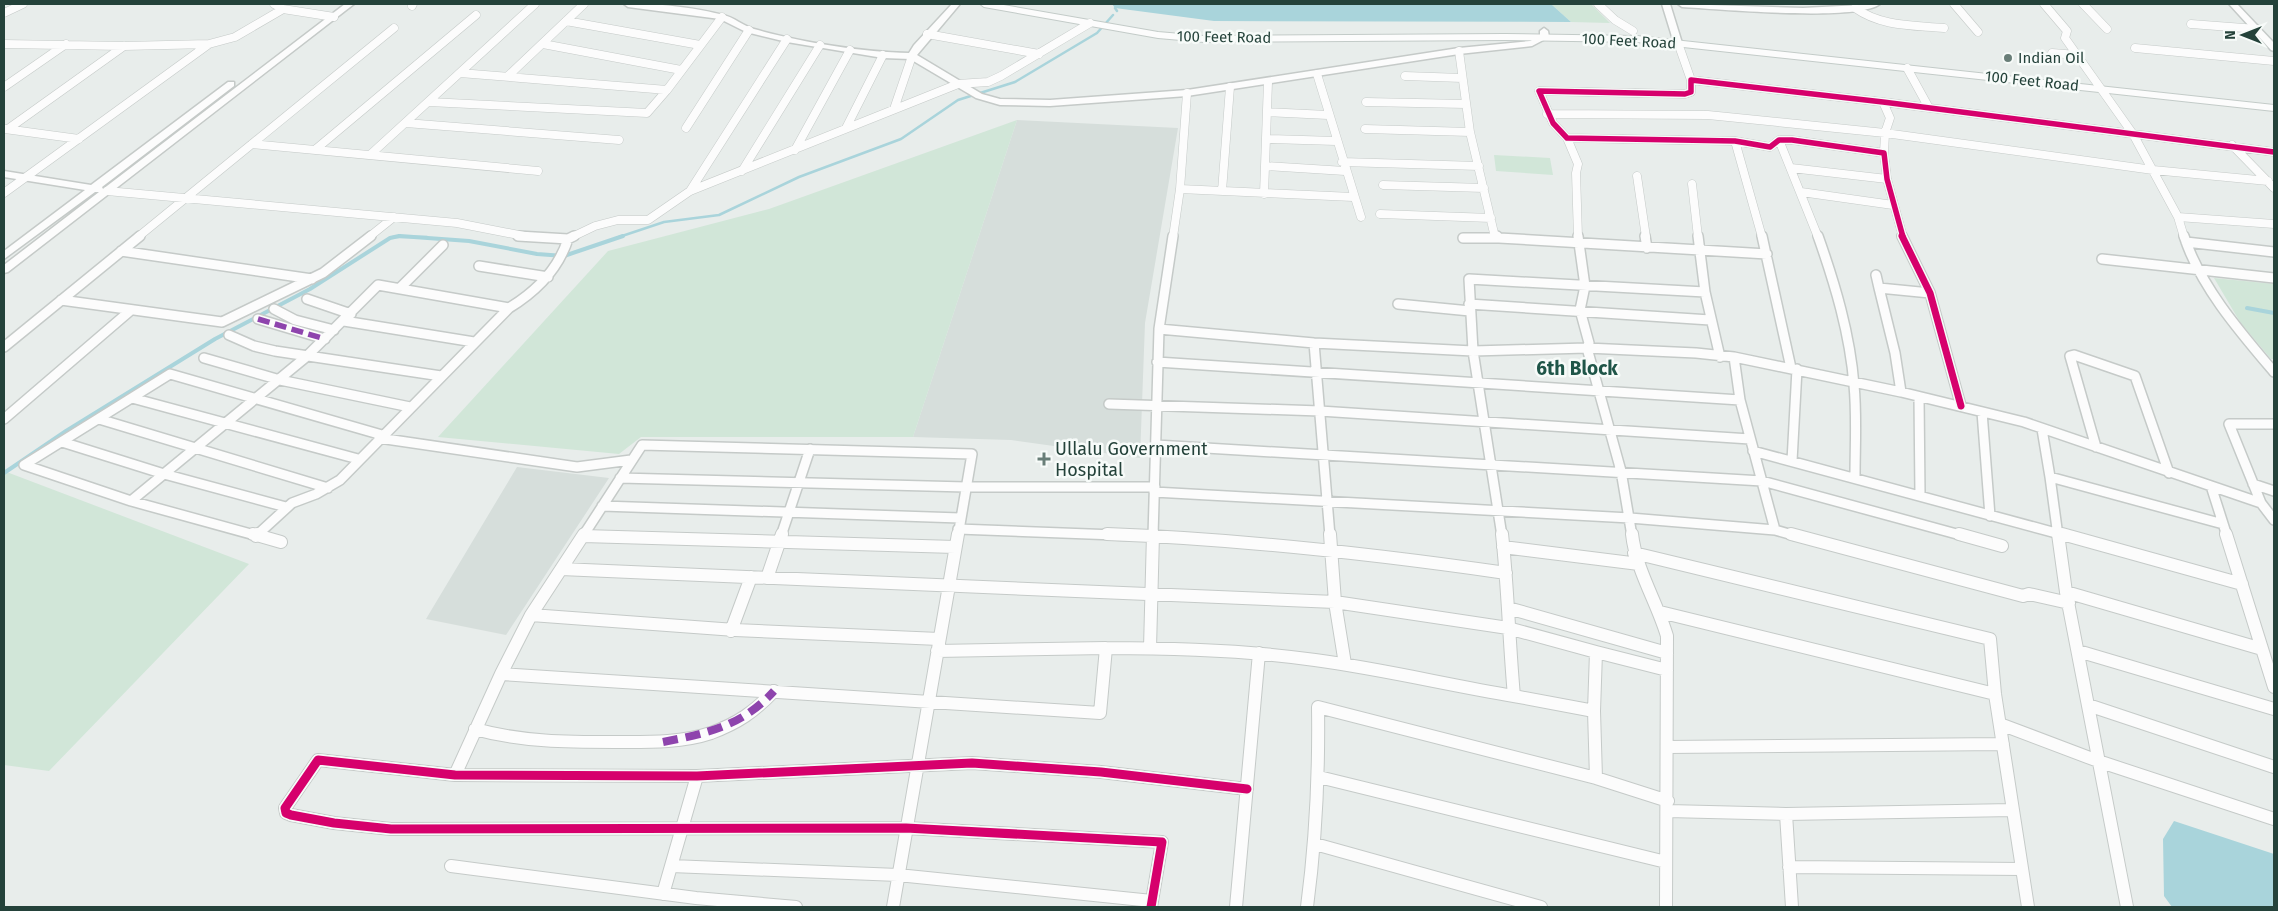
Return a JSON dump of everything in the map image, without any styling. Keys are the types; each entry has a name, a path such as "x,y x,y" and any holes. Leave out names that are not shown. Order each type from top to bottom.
{"main road":[{"name":"100 Feet Road","path":"984,4 1102,22"},
{"name":"100 Feet Road","path":"1025,4 1158,35 1204,39 1633,31 1677,39 1907,68 2274,102"},
{"name":"100 Feet Road","path":"1544,34 1677,39 2098,85 2274,108"}],"street":[{"path":"4,13 23,4"},
{"path":"274,4 283,9 334,17"},
{"path":"4,256 338,4"},
{"path":"4,270 350,4"},
{"path":"371,154 534,4"},
{"path":"508,76 584,4"},
{"path":"628,4 722,17 749,30 787,39 883,55 912,56 979,96 1000,102 1050,103 1187,93 1459,51 1532,43 1544,34"},
{"path":"894,109 912,56 928,34 956,4"},
{"path":"1598,4 1615,20 1633,31"},
{"path":"1666,4 1691,80 1691,92 1684,94 1539,91 1547,114 1558,132 1567,138 1735,141 1770,147 1779,140 1806,141 1884,153"},
{"path":"1682,4 1820,10 1855,8 1876,4"},
{"path":"1954,4 1978,32"},
{"path":"2044,4 2058,18 2067,31 2065,38 2132,134 2154,170 2178,217 2186,242 2233,324 2272,367"},
{"path":"2082,4 2107,29"},
{"path":"2232,4 2274,48"},
{"path":"1855,8 1864,16 1883,21 1944,28"},
{"path":"4,44 124,46 209,44 235,37 283,9"},
{"path":"316,149 476,14"},
{"path":"429,102 647,113 667,90 722,17"},
{"path":"566,21 700,45"},
{"path":"4,174 107,190 457,223 523,237 568,239 595,226 618,220 648,220 690,191 958,84 988,82 1102,22"},
{"path":"2191,24 2257,29"},
{"path":"4,347 394,28"},
{"path":"686,128 749,30"},
{"path":"928,34 1039,54"},
{"path":"690,191 787,39"},
{"path":"4,87 66,44"},
{"path":"4,193 209,44"},
{"path":"543,44 681,70"},
{"path":"742,171 820,45"},
{"path":"6,129 124,46"},
{"path":"2135,48 2274,61"},
{"path":"795,150 850,50"},
{"path":"1459,51 1470,132 1494,233 1499,238"},
{"path":"2052,53 2077,55"},
{"path":"846,128 883,55"},
{"path":"1907,68 1929,108"},
{"path":"460,73 667,90"},
{"path":"1317,74 1342,162 1361,217"},
{"path":"1404,76 1462,78"},
{"path":"1691,80 2232,145 2274,152"},
{"path":"1264,194 1268,82"},
{"path":"1222,191 1230,87"},
{"path":"1150,648 1159,329 1180,189 1187,93"},
{"path":"1366,102 1466,104"},
{"path":"1883,102 1890,118 1884,133 1884,153 1893,205 1902,236 1930,293 1961,406"},
{"path":"1267,112 1328,115"},
{"path":"1547,114 1708,115 1884,133 2154,170 2268,181"},
{"path":"406,122 619,140"},
{"path":"6,129 79,139"},
{"path":"1365,129 1470,132"},
{"path":"1567,138 1578,164 1576,173 1578,242 1585,286 1580,310 1589,343 1587,348 1621,471 1636,558 1660,612 1668,636 1666,907"},
{"path":"1266,139 1336,141"},
{"path":"1779,140 1811,216 1842,313 1854,382 1855,477"},
{"path":"1735,141 1767,254 1794,369 1792,461"},
{"path":"252,144 538,171"},
{"path":"2232,145 2274,188"},
{"path":"1342,162 1479,166"},
{"path":"1265,166 1345,171"},
{"path":"1791,168 1887,179"},
{"path":"1637,176 1646,248"},
{"path":"1692,184 1705,292 1720,357"},
{"path":"1383,185 1484,188"},
{"path":"1180,189 1353,197"},
{"path":"1801,192 1893,205"},
{"path":"1380,214 1491,218"},
{"path":"61,300 222,322 312,279 336,265 394,217"},
{"path":"2178,217 2274,224"},
{"path":"1464,238 1578,242 1646,248 1767,254"},
{"path":"256,536 286,507 328,488 340,480 358,459 474,342 509,308 533,292 548,277 563,256 568,239"},
{"path":"2186,242 2274,252"},
{"path":"400,288 443,245"},
{"path":"121,251 312,279"},
{"path":"2102,259 2274,278"},
{"path":"479,266 548,277"},
{"path":"1876,275 1895,353 1901,392"},
{"path":"1514,696 1508,628 1506,573 1499,512 1490,466 1473,351 1469,307 1469,279 1705,292"},
{"path":"131,501 280,380 344,321 378,285 509,308"},
{"path":"1879,288 1930,293"},
{"path":"307,299 351,314"},
{"path":"1398,304 1580,310 1710,320"},
{"path":"274,309 295,320 334,330"},
{"path":"4,419 131,310"},
{"path":"258,319 301,334 325,339"},
{"path":"344,321 474,342"},
{"path":"1159,329 1314,343 1473,351 1587,348 1696,353 1734,357 1961,406 2042,429 2260,503"},
{"path":"229,335 263,349 441,376"},
{"path":"1314,343 1335,602 1345,664"},
{"path":"2096,447 2070,356 2074,355 2135,376 2169,473"},
{"path":"1734,357 1740,400 1775,530"},
{"path":"204,358 280,380 410,407"},
{"path":"1157,362 1316,374 1598,389 1740,400"},
{"path":"281,542 131,501 24,465 170,374 380,437 578,467 631,460"},
{"path":"1919,397 1920,495"},
{"path":"132,398 228,422 358,459"},
{"path":"1109,404 1320,411 1750,439"},
{"path":"1982,412 1990,516"},
{"path":"99,419 328,488"},
{"path":"2274,424 2229,424 2260,503 2274,520"},
{"path":"2042,429 2066,592 2128,907"},
{"path":"62,442 164,474 286,507"},
{"path":"455,775 501,674 531,615 642,445 972,454 916,765 893,907"},
{"path":"1156,445 1323,453 1490,466 1621,471 1762,481 2002,546"},
{"path":"767,578 810,449"},
{"path":"1753,451 1855,477 1990,516 2242,584"},
{"path":"620,478 1154,490 1499,512 1630,518 1775,530 2023,596 2029,594 2069,604"},
{"path":"2050,478 2223,524"},
{"path":"2253,484 2274,491"},
{"path":"2211,486 2274,687"},
{"path":"602,506 789,512 1153,536 1387,556 1506,573"},
{"path":"583,536 955,547"},
{"path":"1503,547 1636,558 1990,639 2000,724 2028,907"},
{"path":"561,569 1335,602 1508,628 1667,670"},
{"path":"731,631 751,577"},
{"path":"2066,592 2262,650"},
{"path":"1508,608 1667,653"},
{"path":"1660,612 1996,694"},
{"path":"531,615 731,631 845,637 939,639"},
{"path":"501,674 1064,709 1100,713 1106,648"},
{"path":"937,651 1150,648 1259,654 1345,664 1594,711"},
{"path":"2078,651 2274,709"},
{"path":"1596,652 1594,711 1596,778"},
{"path":"1236,907 1259,654"},
{"path":"476,730 500,736 552,742 663,742 710,733 754,712 774,692"},
{"path":"2088,705 2274,767"},
{"path":"1307,907 1319,777 1318,707 1596,778 1668,806 1786,814 2013,810"},
{"path":"2000,724 2098,762 2274,819"},
{"path":"1667,747 2003,744"},
{"path":"671,866 898,875 1152,904 1162,842 906,828 682,830 391,829 334,823 286,813 285,808 318,760 455,775 697,776 972,763 1101,772 1247,789"},
{"path":"663,894 697,776"},
{"path":"1319,777 1666,862"},
{"path":"1786,814 1792,907"},
{"path":"1314,844 1541,907"},
{"path":"451,866 663,894 796,907"},
{"path":"1790,868 2022,869"}],"shaded area":[{"path":"1017,120 1178,128 1145,323 1140,458 1011,440 913,437"},
{"path":"517,467 609,478 506,635 426,619"}],"green space":[{"path":"1551,4 1591,4 1610,23 1571,22"},
{"path":"1017,120 913,437 641,437 619,454 438,437 608,251 769,209"},
{"path":"1494,155 1550,158 1553,175 1496,171"},
{"path":"2214,278 2274,284 2274,359 2271,359 2240,322"},
{"path":"4,471 249,564 49,771 4,765"}],"water":[{"path":"1112,4 1551,4 1571,22 1214,21 1115,8"},
{"path":"2174,821 2274,854 2274,907 2172,907 2164,896 2163,839"}],"waterway":[{"path":"619,237 664,222 719,215 799,177 901,139 958,100 1015,82 1097,33 1113,15"},
{"path":"394,237 399,236"},
{"path":"400,236 414,237"},
{"path":"414,237 469,241 537,254 564,256 623,236"},
{"path":"4,473 66,431 215,339 310,289 390,238 394,237"},
{"path":"394,237 414,237"},
{"path":"414,237 427,237"},
{"path":"2247,308 2274,313"}],"marked path":[{"path":"258,319 276,326 325,339"},
{"path":"663,742 709,732 738,721 751,713 774,691"}],"cycle path":[{"path":"1961,406 1930,293 1902,236 1887,179 1884,153 1792,140 1779,140 1770,147 1735,141 1567,138 1556,129 1546,111 1539,91 1685,94 1691,92 1691,80 1883,102 2274,152"},
{"path":"1151,907 1162,842 906,828 391,829 334,823 291,815 286,813 285,808 318,760 455,775 697,776 972,763 1101,772 1247,789"}],"place":[{"name":"Indian Oil","path":"2008,58"},
{"name":"Ullalu Government Hospital","path":"1044,459"}],"district":[{"name":"6th Block","path":"1577,368"}]}
